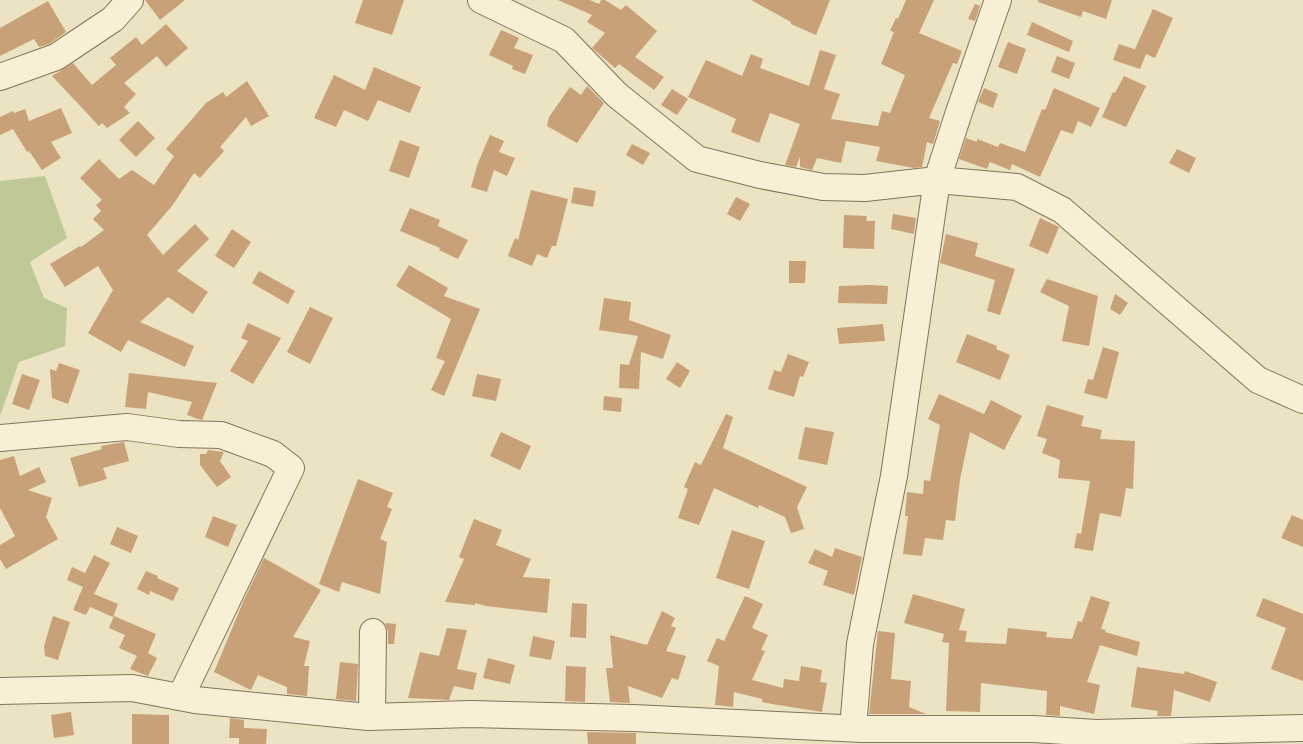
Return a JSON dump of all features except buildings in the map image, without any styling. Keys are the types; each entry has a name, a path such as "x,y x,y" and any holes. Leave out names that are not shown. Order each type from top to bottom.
{"street":[{"path":"0,77 56,57 113,19 130,0"},
{"path":"481,0 564,40 617,95 697,159 760,176 823,187 865,188 937,180 1017,187 1062,210 1258,380 1303,400"},
{"path":"853,728 860,644 894,476 937,180 998,0"},
{"path":"0,438 128,427 179,434 221,435 273,453 291,468 181,696"},
{"path":"372,716 373,632"},
{"path":"0,691 132,688 262,707 372,716 471,714 558,716 853,728 1033,729 1096,733 1303,728"}],"green space":[{"path":"45,176 67,238 30,262 44,298 67,308 65,346 19,362 0,416 0,181"}]}
